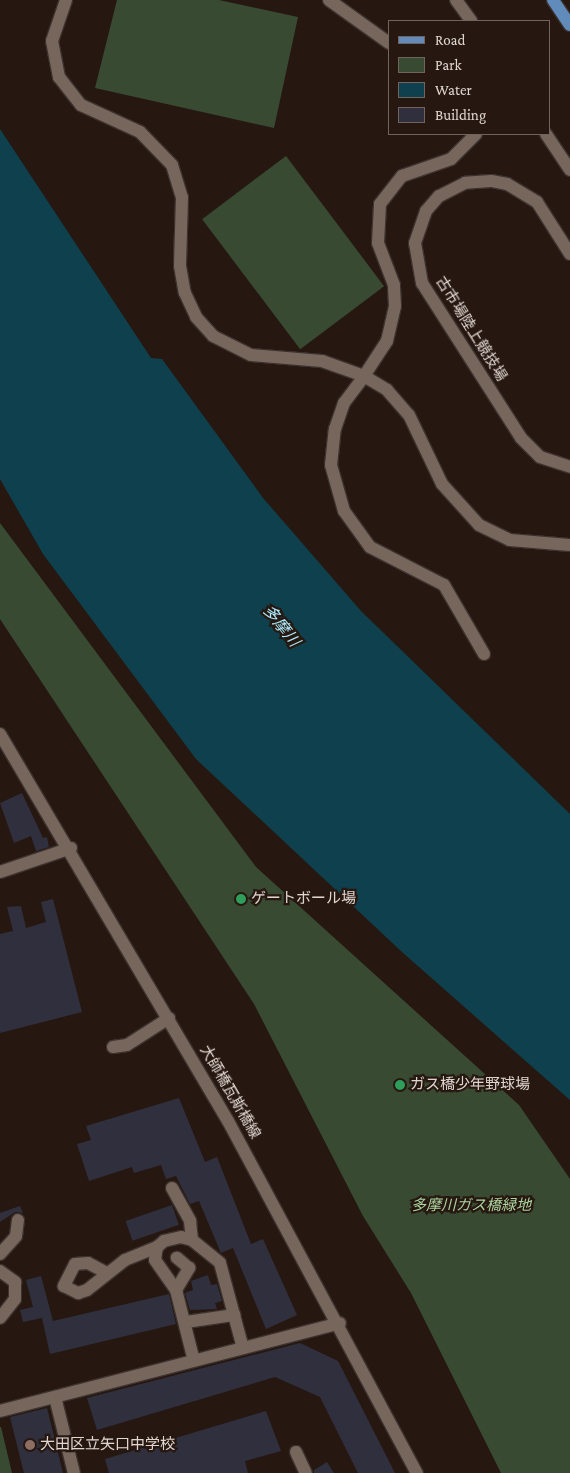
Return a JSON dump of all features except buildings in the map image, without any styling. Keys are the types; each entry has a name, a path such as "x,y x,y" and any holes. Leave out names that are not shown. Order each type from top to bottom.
{"main road":[{"path":"553,0 570,25"}],"street":[{"path":"66,0 52,41 59,77 80,105 140,132 172,165 183,211 181,281 203,326 225,344 250,355 322,361 364,376 387,390 409,415 442,484 479,525 510,540 570,545"},
{"path":"330,0 388,42"},
{"path":"456,0 465,19"},
{"path":"475,135 451,159 402,176 380,204 378,243 394,286 395,306 387,341 344,403 335,429 332,465 344,512 370,547 444,585 484,654"},
{"path":"547,135 570,170"},
{"name":"古市場陸上競技場","path":"570,254 537,202 507,184 491,181 465,183 439,196 426,210 415,243 422,283 520,438 540,457 570,467"},
{"name":"大師橋瓦斯橋線","path":"0,734 71,848 169,1018 340,1323 417,1473"},
{"path":"0,872 71,848"},
{"path":"113,1047 127,1045 169,1018"},
{"path":"170,1275 187,1238 190,1221 172,1188"},
{"path":"0,1254 16,1236 18,1220"},
{"path":"187,1238 220,1263 243,1348"},
{"path":"105,1272 157,1248 187,1238"},
{"path":"157,1248 155,1260 170,1275 176,1290 186,1322 194,1361"},
{"path":"176,1290 194,1268 177,1258"},
{"path":"0,1271 13,1277 20,1302 0,1318"},
{"path":"186,1322 234,1316"},
{"path":"0,1411 340,1323"},
{"path":"55,1397 74,1473"},
{"path":"296,1452 306,1473"}],"green space":[{"path":"117,0 219,0 298,17 274,128 95,88"},
{"path":"286,156 384,286 300,349 202,219"},
{"name":"多摩川ガス橋緑地","path":"0,523 256,867 519,1105 570,1179 570,1473 501,1473 411,1293 363,1216 254,1004 0,619"},
{"path":"1,1427 12,1473 0,1473"}],"water":[{"name":"多摩川","path":"0,129 151,358 162,359 263,498 361,611 570,814 570,1100 402,952 196,759 43,554 0,479"}],"place":[{"name":"ゲートボール場","path":"241,899"},
{"name":"ガス橋少年野球場","path":"400,1085"},
{"name":"大田区立矢口中学校","path":"30,1445"}]}
